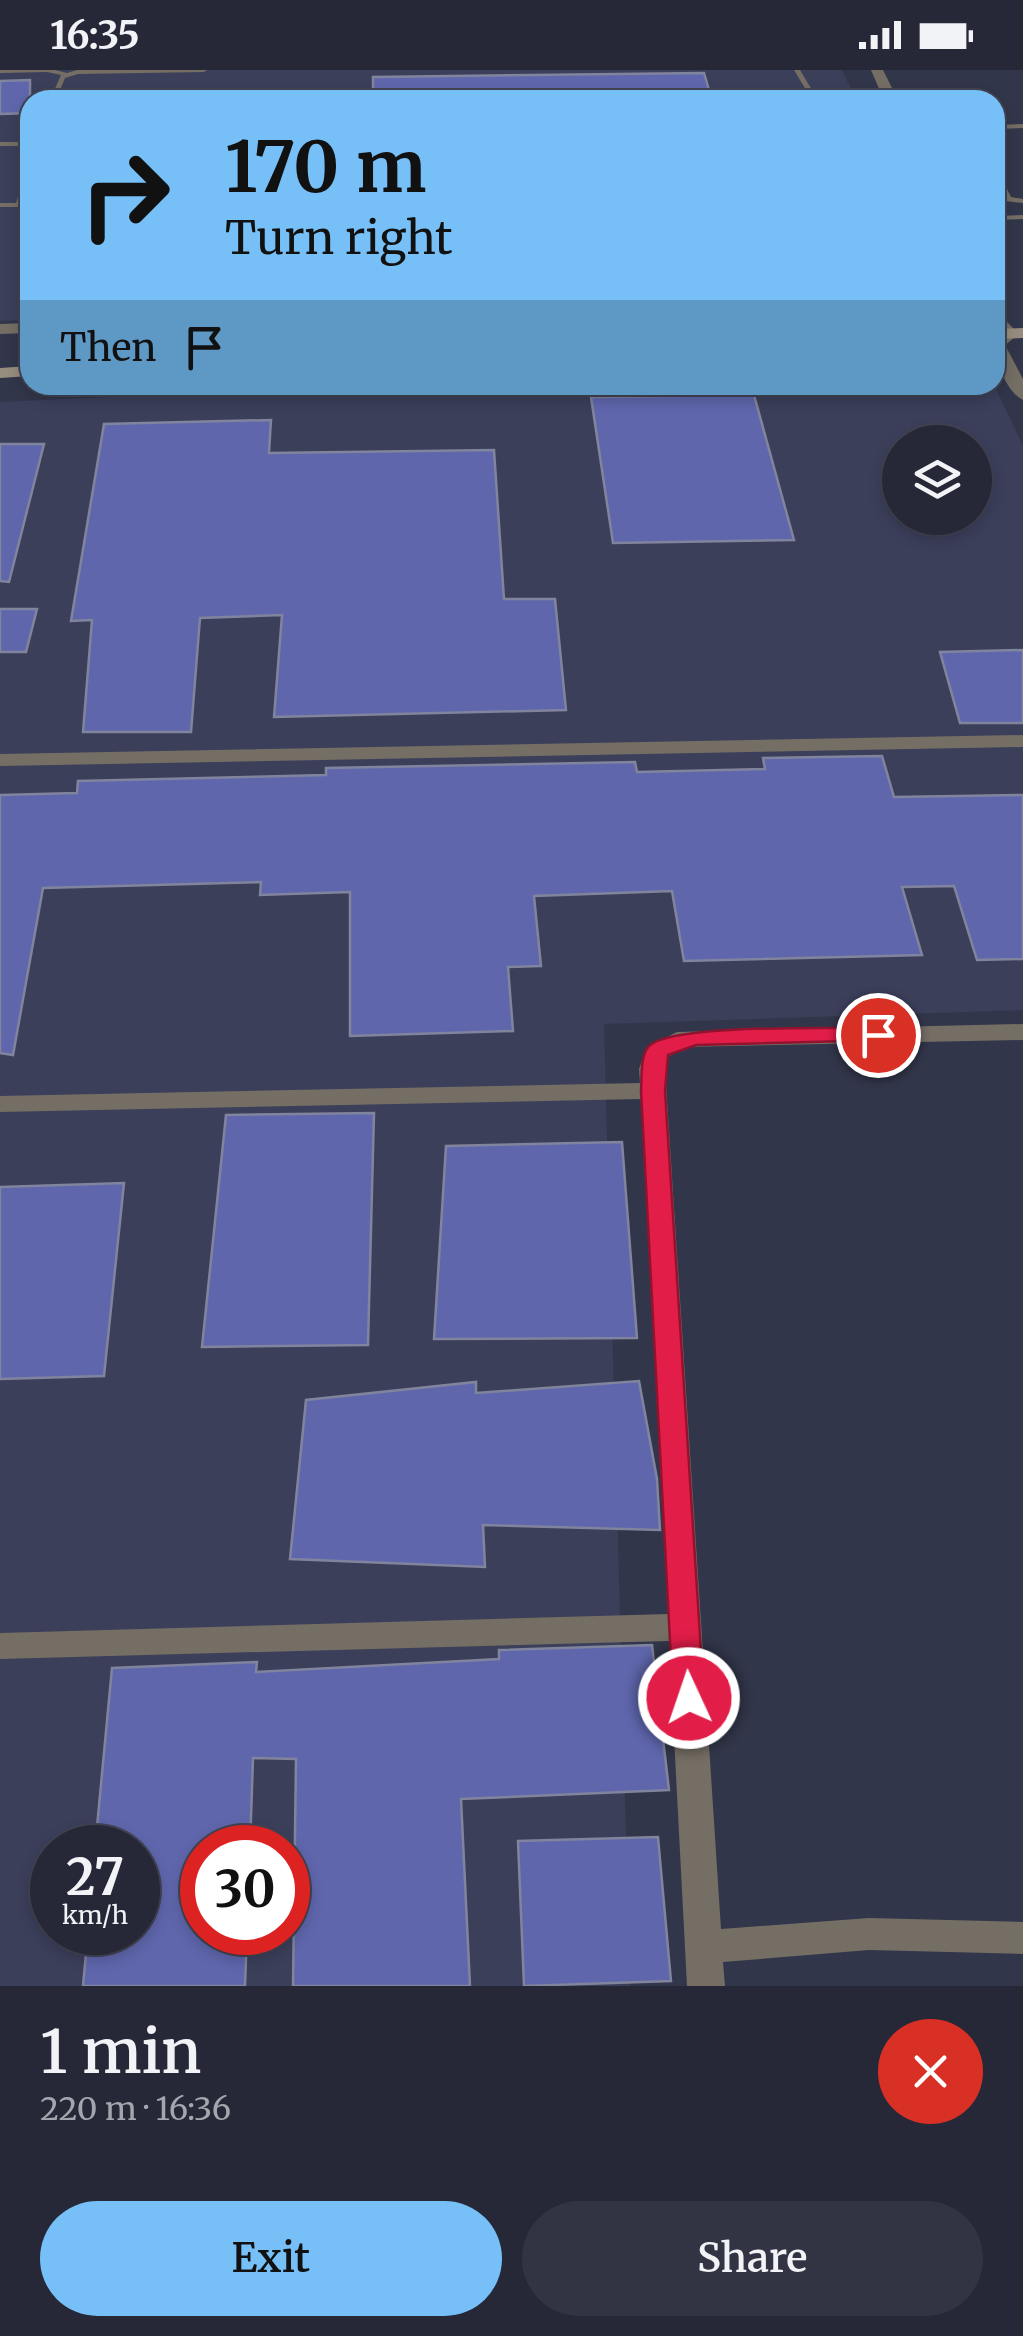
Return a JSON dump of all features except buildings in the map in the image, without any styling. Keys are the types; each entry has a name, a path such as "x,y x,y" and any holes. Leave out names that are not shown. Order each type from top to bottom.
{"street":[{"path":"1005,361 1023,395"},
{"path":"0,760 1023,742"},
{"path":"706,1986 653,1091 656,1052 677,1040 1023,1032"},
{"path":"0,1104 653,1091"},
{"path":"0,1646 684,1626"},
{"path":"704,1947 869,1934 1023,1938"}],"lane":[{"path":"0,71 67,74 204,70"},
{"path":"57,90 67,74"},
{"path":"0,205 20,202"}],"shaded area":[{"path":"0,70 842,70 851,90 20,90 20,320 0,321"},
{"path":"153,395 999,395 1023,446 1023,1010 604,1024 630,1986 0,1986 0,402"}],"route":[{"path":"689,1698 653,1091 656,1052 677,1040 696,1038 878,1035"}]}
